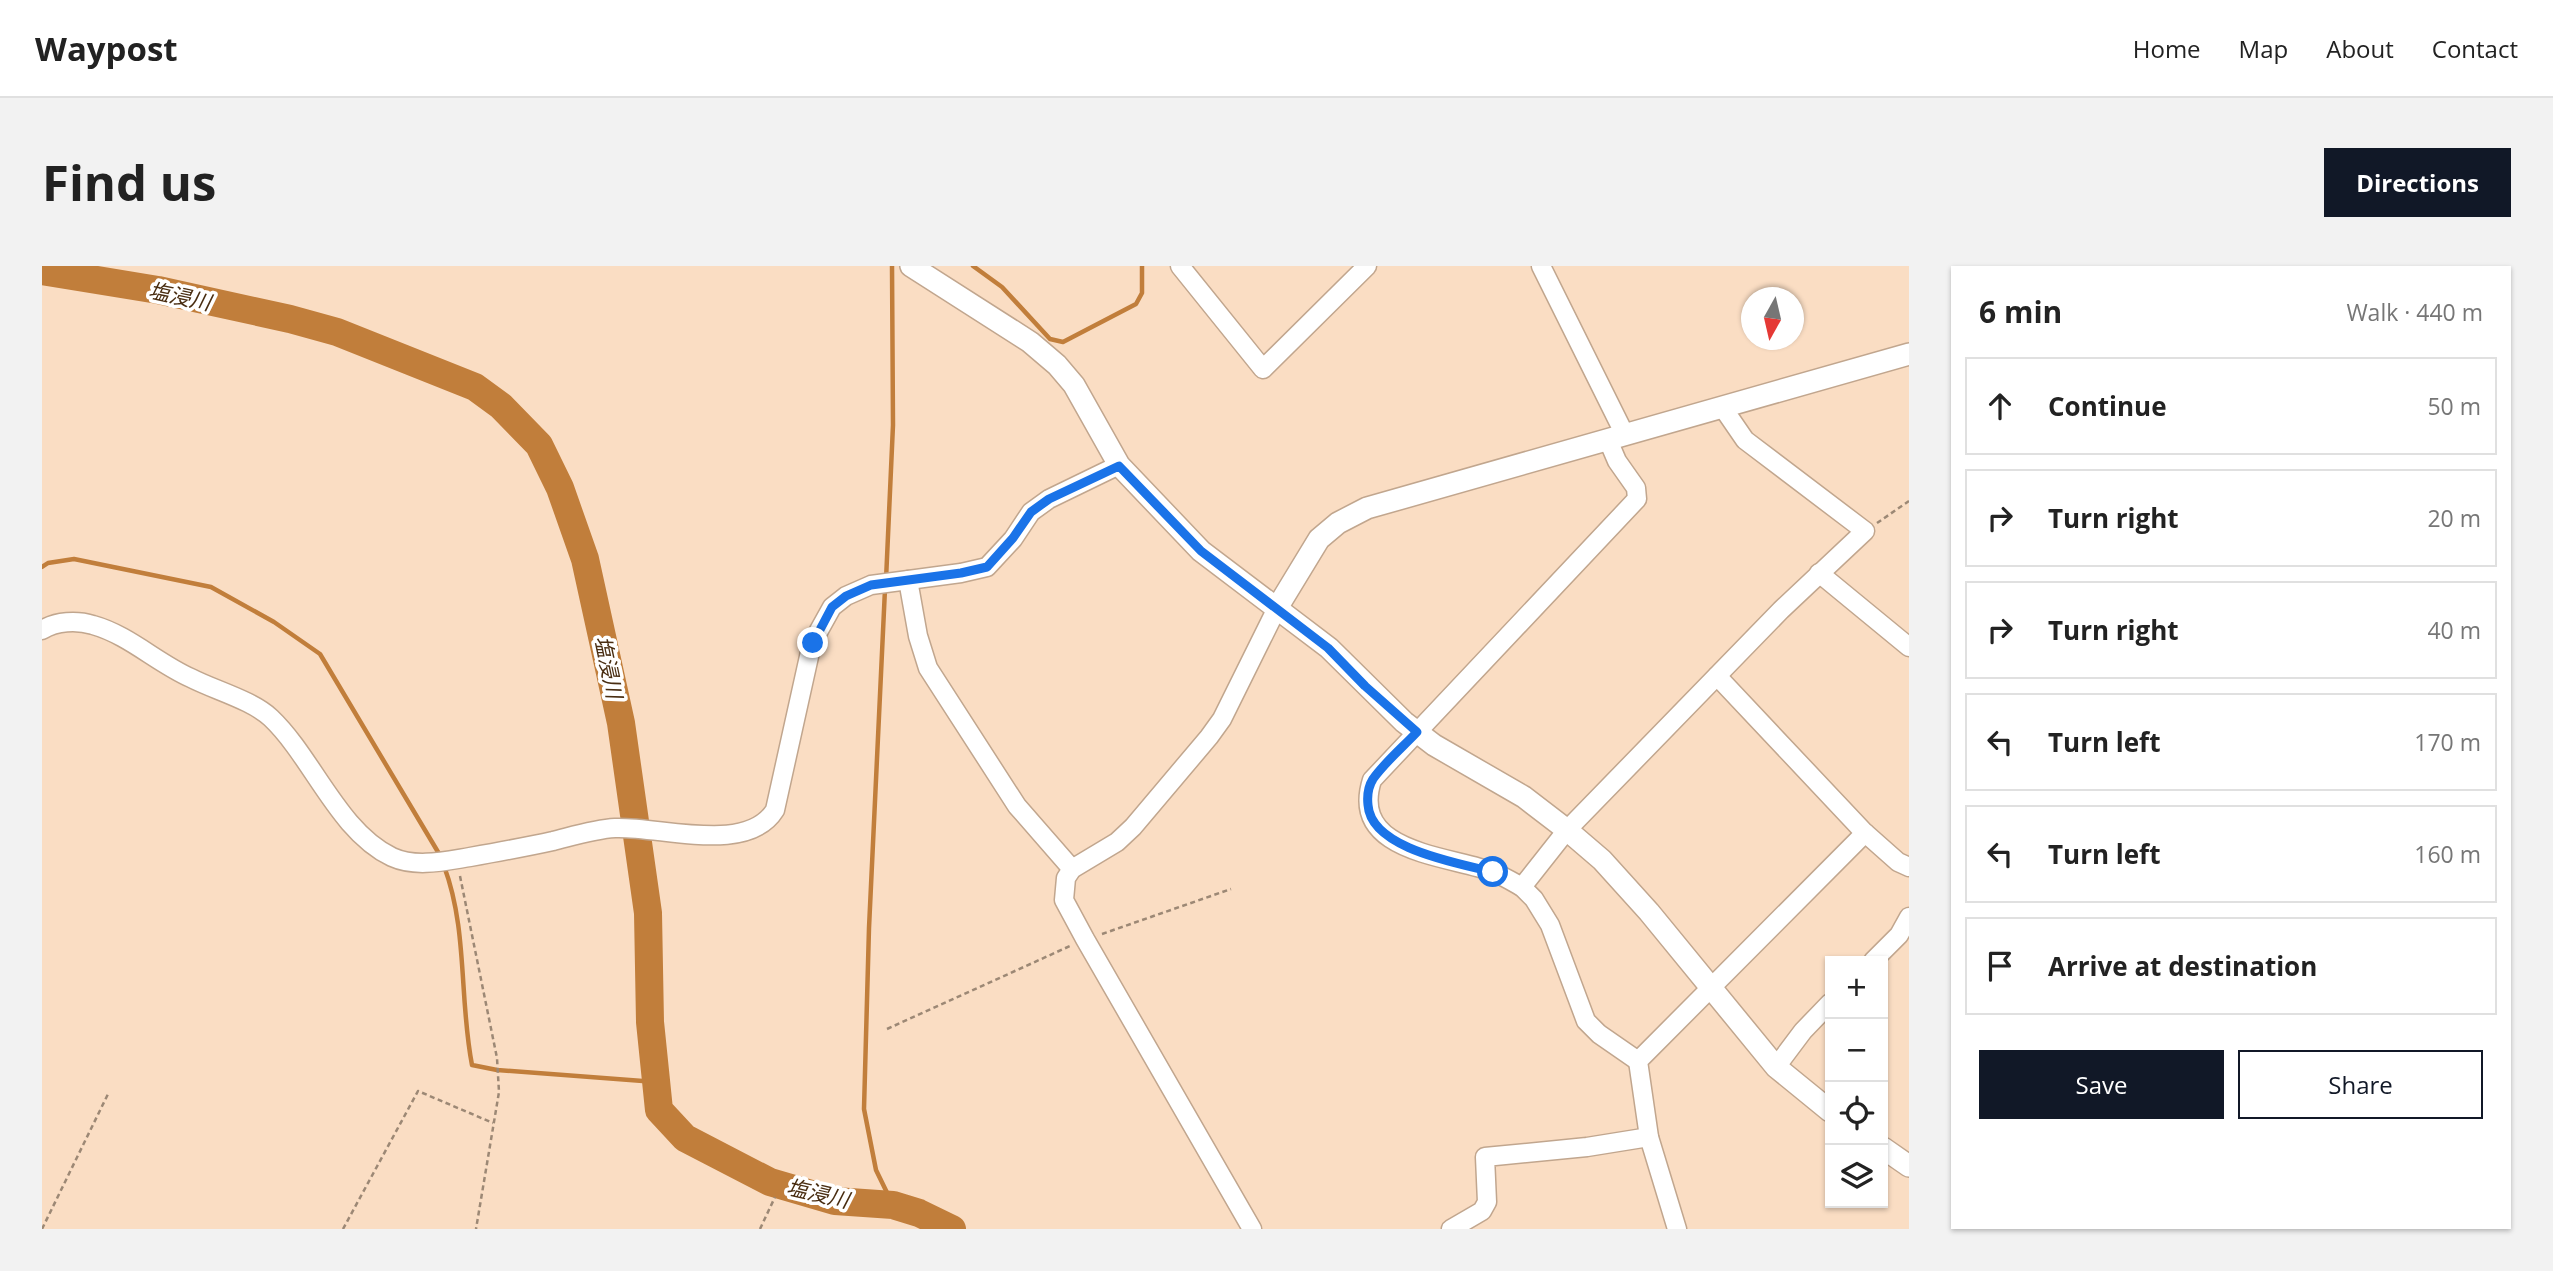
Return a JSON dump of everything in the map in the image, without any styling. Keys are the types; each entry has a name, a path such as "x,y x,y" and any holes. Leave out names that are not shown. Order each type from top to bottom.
{"street":[{"path":"911,266 1030,342 1057,365 1074,385 1119,466 1201,551 1328,648 1365,686 1417,732 1466,765 1524,797 1602,860 1712,987 1776,1068 1825,1107"},
{"path":"1180,266 1263,369 1367,266"},
{"path":"1541,266 1619,419 1617,461 1636,488 1637,499 1373,780 1367,796 1369,815 1385,835 1406,847 1493,872 1522,887 1534,899 1549,925 1586,1021 1599,1034 1638,1061 1648,1137 1677,1221 1677,1229"},
{"path":"1252,1229 1064,900 1066,878 1072,869 1117,842 1209,737 1222,719 1277,608 1319,539 1367,508 1909,354"},
{"path":"1522,887 1567,830 1819,573 1865,531 1745,440 1723,408"},
{"path":"42,630 50,625 70,622 92,624 117,634 189,678 270,716 354,827 373,845 404,862 424,863 457,859 617,828 724,836 750,831 768,822 775,810 813,643 832,607 846,596 871,585 987,567 1013,538 1031,512 1049,499 1119,466"},
{"path":"1819,573 1909,647"},
{"path":"908,580 918,636 928,668 1017,806 1072,869"},
{"path":"1717,676 1865,833 1898,862 1909,867"},
{"path":"1638,1061 1865,833"},
{"path":"1878,956 1899,935 1909,917"},
{"path":"1776,1068 1802,1031 1825,1008"},
{"path":"1451,1229 1482,1211 1487,1202 1485,1157 1587,1147 1648,1137"},
{"path":"1888,1151 1909,1166"}],"path":[{"path":"1865,531 1909,501"},
{"path":"457,859 472,945 497,1058 499,1092 476,1229"},
{"path":"887,1029 1085,939 1231,889"},
{"path":"343,1229 418,1091 493,1123"},
{"path":"42,1229 108,1094"},
{"path":"760,1229 775,1197"}],"waterway":[{"path":"886,580 893,425 892,266"},
{"path":"973,266 1002,287 1050,339 1063,342 1136,304 1142,293 1142,266"},
{"name":"塩浸川","path":"42,271 158,290 337,332 475,387 501,406 539,445 560,488 585,559 621,723 648,913 650,1022 659,1110 685,1138 770,1182 835,1201 893,1205 919,1213 952,1229"},
{"path":"42,567 48,563 74,559 211,587 274,622 320,654 441,857"},
{"path":"885,589 869,928 864,1109 876,1170 893,1205"},
{"path":"444,866 457,915 472,1065 497,1070 656,1082"}],"route":[{"path":"813,643 832,607 846,596 871,585 987,567 1013,538 1031,512 1049,499 1119,466 1201,551 1328,648 1365,686 1417,732 1373,780 1367,796 1369,815 1385,835 1406,847 1493,872"}]}
